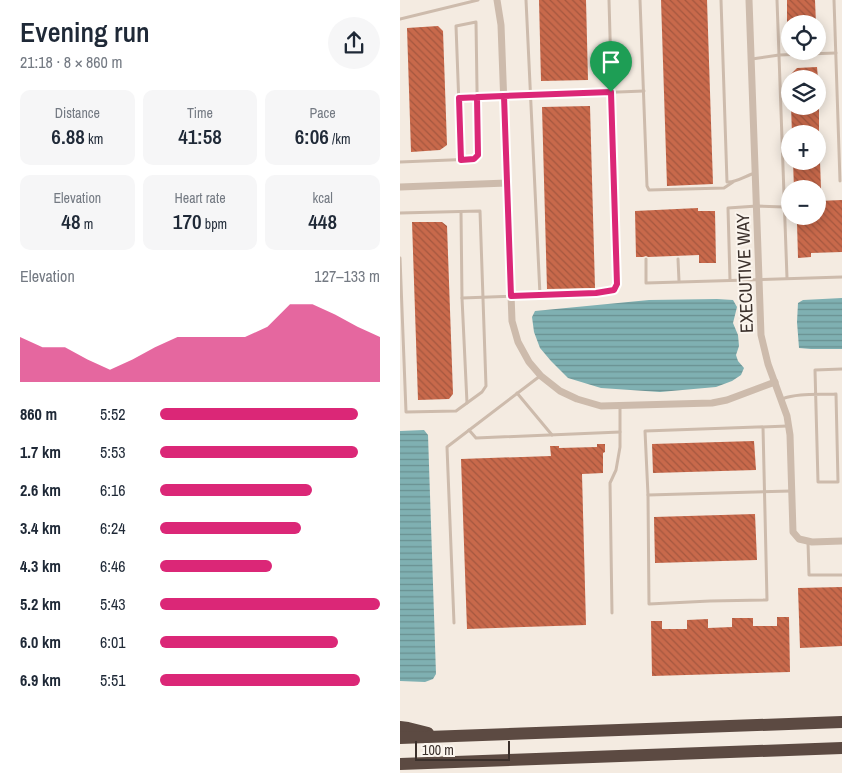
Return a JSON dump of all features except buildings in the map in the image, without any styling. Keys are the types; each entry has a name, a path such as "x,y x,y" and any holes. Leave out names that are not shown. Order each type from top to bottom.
{"highway":[{"path":"400,738 842,722"},
{"path":"400,727 443,737"},
{"path":"400,764 842,748"}],"street":[{"path":"498,0 501,25 512,321 518,342 529,362 540,376 560,390 577,399 601,406 712,404 775,382"},
{"name":"EXECUTIVE WAY","path":"749,0 761,335 768,364 787,416 793,532 799,539 808,541"},
{"path":"400,187 507,183"},
{"path":"808,541 842,541"}],"lane":[{"path":"400,19 478,0"},
{"path":"526,0 540,295"},
{"path":"462,298 596,293 614,290 617,284 609,0"},
{"path":"640,0 647,186 649,190 724,188 732,182 756,173"},
{"path":"722,0 727,182 732,182"},
{"path":"777,0 783,180"},
{"path":"834,0 840,181"},
{"path":"400,162 461,160 474,159 478,155 476,22 456,26 461,160"},
{"path":"752,59 779,55 836,53"},
{"path":"459,98 644,91"},
{"path":"730,280 728,208 781,207"},
{"path":"400,213 480,210 486,386 482,392 456,411 406,412 400,258"},
{"path":"461,212 462,298 467,403"},
{"path":"785,225 787,278"},
{"path":"646,259 646,282 842,277"},
{"path":"678,259 679,281"},
{"path":"781,400 791,396 816,395 836,394 838,482 818,482 816,395 815,370 842,369"},
{"path":"454,623 447,447 540,376"},
{"path":"517,393 552,435"},
{"path":"612,613 610,482 616,470 620,447 620,406"},
{"path":"762,427 767,600 650,604 646,431 788,426"},
{"path":"468,430 476,438 620,432"},
{"path":"648,495 792,491"},
{"path":"808,541 809,575 842,575"}],"water":[{"path":"842,298 842,349 799,348 798,303 803,300"},
{"path":"649,300 733,300 737,307 733,323 738,335 739,346 736,355 744,368 741,375 732,381 716,387 660,392 601,388 568,378 540,348 534,332 532,317 535,311"},
{"path":"424,430 428,435 436,674 433,679 425,682 400,681 400,431"}],"route":[{"path":"611,92 477,97 478,155 474,159 461,160 459,98 504,96 511,296 596,293 614,290 617,284 611,92"}]}
